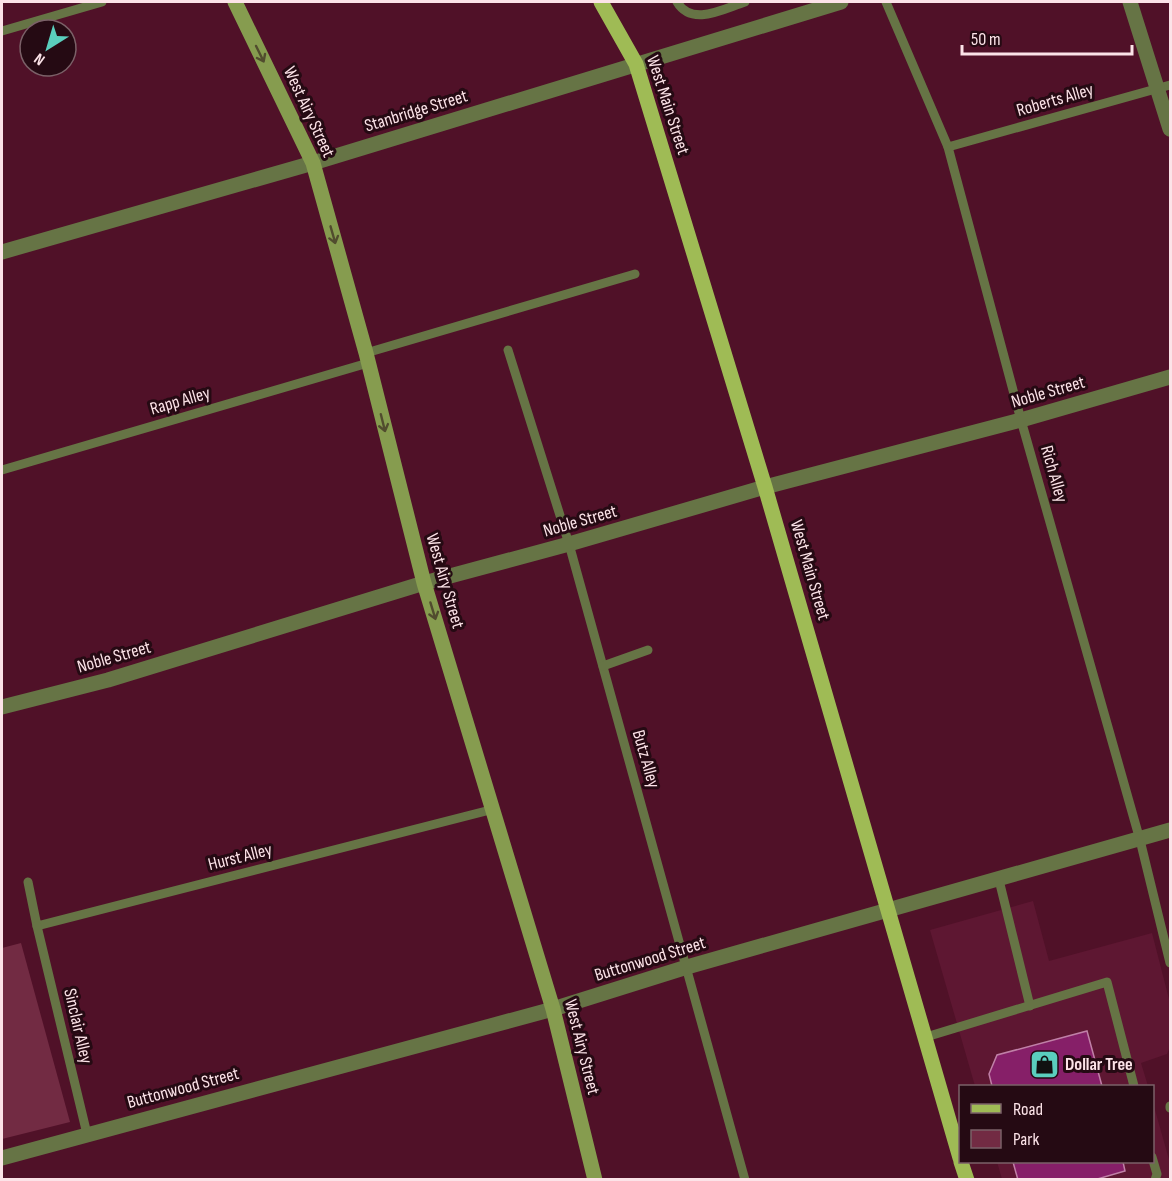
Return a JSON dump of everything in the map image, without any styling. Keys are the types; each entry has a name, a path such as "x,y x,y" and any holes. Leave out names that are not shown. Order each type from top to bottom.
{"main road":[{"name":"West Airy Street","path":"235,2 313,163 367,358 424,583 553,1009 592,1179"},
{"name":"West Main Street","path":"601,2 636,64 765,487 959,1153"},
{"name":"West Main Street","path":"962,1163 967,1179"}],"street":[{"name":"Stanbridge Street","path":"2,252 313,163 841,2"},
{"path":"1130,2 1164,87 1170,129"},
{"name":"Noble Street","path":"2,707 108,680 424,583 1170,377"},
{"name":"Buttonwood Street","path":"2,1158 553,1009 687,967 890,912 1170,830"}],"lane":[{"path":"2,31 102,2"},
{"path":"677,2 689,15 697,16 745,2"},
{"name":"Rich Alley","path":"886,2 948,147 1021,420 1140,840 1170,963"},
{"name":"Roberts Alley","path":"948,147 1164,87"},
{"name":"Rapp Alley","path":"2,470 635,274"},
{"name":"Butz Alley","path":"508,350 569,544 746,1179"},
{"path":"603,666 648,650"},
{"name":"Hurst Alley","path":"37,926 494,809"},
{"path":"999,880 1030,1006"},
{"path":"28,882 37,926"},
{"name":"Sinclair Alley","path":"37,926 87,1134"},
{"path":"926,1037 1107,982 1134,1085"},
{"path":"1154,1163 1157,1174 1155,1179"}],"shaded area":[{"path":"1033,901 1049,961 1152,933 1170,1003 1170,1047 1167,1054 1141,1063 1148,1085 975,1085 930,930"},
{"path":"1154,1107 1170,1163 1170,1179 1002,1179 997,1163 1154,1163"}],"green space":[{"path":"21,943 70,1122 2,1139 2,948"}],"building":[{"name":"Dollar Tree","path":"1087,1031 1102,1085 992,1085 989,1074 997,1055"},
{"path":"1013,1163 1123,1163 1125,1171 1094,1180 1018,1180"}],"place":[{"name":"Dollar Tree","path":"1044,1064"}]}
